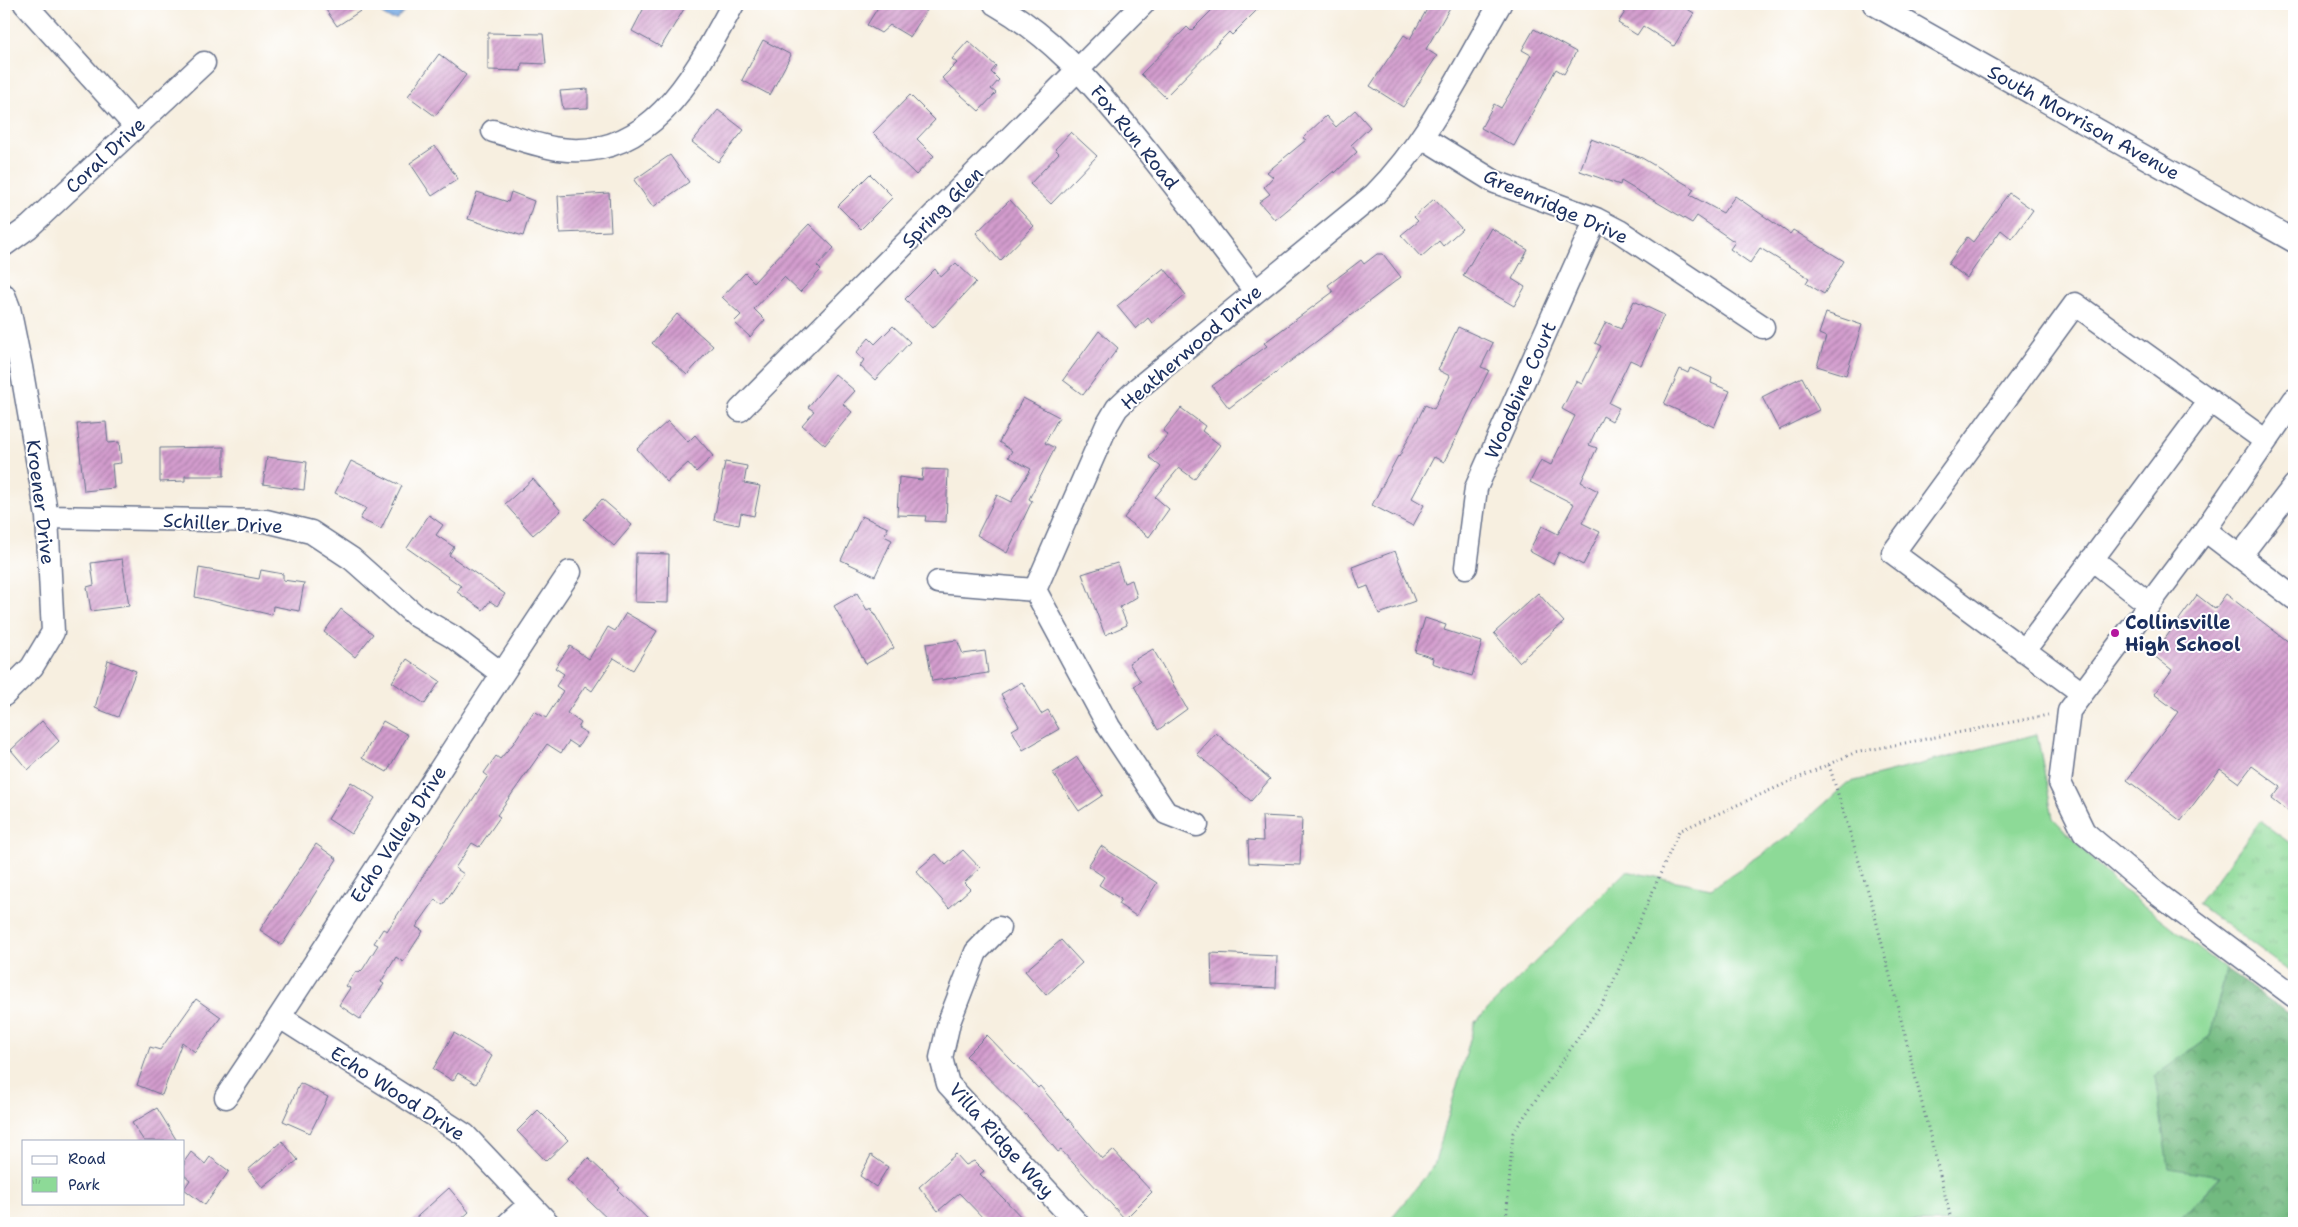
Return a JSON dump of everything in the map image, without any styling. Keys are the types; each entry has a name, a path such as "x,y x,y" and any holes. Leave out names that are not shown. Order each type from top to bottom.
{"street":[{"path":"24,4 135,126"},
{"path":"492,131 558,149 606,148 658,118 678,96 696,71 733,4"},
{"name":"Fox Run Road","path":"995,4 1014,14 1048,40 1079,69 1152,156 1255,291"},
{"name":"Spring Glen","path":"740,410 1143,4"},
{"name":"Heatherwood Drive","path":"1035,590 1107,425 1117,408 1137,389 1255,291 1374,195 1389,180 1422,137 1500,4"},
{"name":"South Morrison Avenue","path":"1874,4 2294,241"},
{"name":"Coral Drive","path":"4,245 29,227 204,63"},
{"name":"Greenridge Drive","path":"1422,137 1496,182 1596,219 1619,231 1763,327"},
{"name":"Woodbine Court","path":"1466,567 1476,488 1596,219"},
{"name":"Kroener Drive","path":"4,295 9,308 47,517 53,632 32,668 4,695"},
{"path":"2075,702 2024,651 1893,553 2075,304 2266,441"},
{"path":"2294,400 2205,530 2075,702 2060,782 2084,832 2155,892 2294,996"},
{"path":"2024,651 2210,401"},
{"path":"2240,556 2294,486"},
{"name":"Schiller Drive","path":"47,517 266,521 311,532 352,559 415,615 453,637 502,674"},
{"path":"2205,530 2294,598"},
{"path":"2092,559 2149,604"},
{"name":"Echo Valley Drive","path":"226,1097 570,572"},
{"path":"938,582 1035,590 1108,727 1166,813 1197,825"},
{"name":"Villa Ridge Way","path":"999,928 976,952 949,1022 940,1058 948,1084 1077,1223"},
{"name":"Echo Wood Drive","path":"280,1017 465,1135 548,1223"},
{"path":"509,1223 530,1204"}],"path":[{"path":"1506,1223 1513,1133 1608,996 1679,831 1854,753 2075,702"},
{"path":"1829,765 1872,904 1952,1223"}],"green space":[{"path":"2037,734 2053,818 2116,884 2226,970 2210,1036 2156,1076 2221,1175 2176,1223 1387,1223 1434,1166 1475,1022 1626,871 1711,888 1789,836 1847,783"},
{"path":"2260,821 2294,846 2294,975 2198,904"},
{"path":"2226,970 2294,1017 2294,1223 2176,1223 2221,1176 2168,1168 2155,1076 2210,1036"}],"water":[{"path":"381,4 406,4 405,10 397,19 390,19 382,14"}],"building":[{"path":"322,4 371,4 337,26"},
{"path":"646,4 687,4 661,47 632,31"},
{"path":"880,4 918,4 927,10 910,37 890,25 881,33 867,25"},
{"path":"1218,4 1263,4 1232,35 1229,32 1165,97 1141,74 1187,27 1191,31"},
{"path":"1430,4 1452,4 1426,49 1437,56 1403,107 1370,86 1404,35 1410,39"},
{"path":"1630,4 1679,4 1694,13 1674,46 1643,26 1637,35 1618,23"},
{"path":"1534,29 1576,52 1564,74 1556,69 1514,146 1481,128 1494,104 1501,108 1520,77 1531,55 1522,50"},
{"path":"488,33 543,34 546,64 522,63 521,71 488,70"},
{"path":"763,40 791,55 770,95 742,80"},
{"path":"968,41 996,66 991,72 999,80 991,89 996,93 979,111 942,78 957,63 952,59"},
{"path":"439,54 466,75 435,116 408,96"},
{"path":"588,89 588,108 563,109 560,91"},
{"path":"910,95 935,120 917,139 934,156 916,175 873,133"},
{"path":"718,110 744,130 718,162 692,142"},
{"path":"1355,110 1370,127 1351,145 1357,152 1335,173 1334,171 1275,220 1259,202 1270,194 1264,187 1273,177 1267,172 1306,140 1303,138 1326,116 1336,127"},
{"path":"1071,132 1097,156 1051,204 1030,184 1059,153 1055,149"},
{"path":"1591,139 1642,158 1694,189 1690,195 1723,213 1735,196 1790,234 1793,230 1844,261 1824,294 1806,283 1809,278 1760,248 1750,263 1730,249 1735,242 1697,216 1692,223 1621,181 1620,185 1580,171"},
{"path":"435,146 458,179 432,196 410,163"},
{"path":"670,155 689,182 653,207 634,180"},
{"path":"870,174 893,197 861,229 838,206"},
{"path":"477,192 508,202 511,192 534,201 523,236 468,219"},
{"path":"609,193 611,231 560,233 558,196"},
{"path":"2009,193 2033,210 2012,239 2001,230 1967,278 1948,264 1967,237 1973,242"},
{"path":"1434,199 1462,229 1443,246 1439,241 1421,257 1401,235 1418,221 1414,217"},
{"path":"1010,200 1034,226 1000,261 976,233"},
{"path":"809,224 834,248 817,266 821,270 800,292 784,277 754,309 765,320 750,337 734,322 741,315 722,297 745,273 754,282"},
{"path":"1491,228 1528,250 1512,279 1525,287 1514,306 1463,276"},
{"path":"1377,254 1383,254 1401,277 1229,408 1212,386 1267,346 1264,343 1333,292 1328,285 1361,260 1364,264"},
{"path":"956,263 976,282 933,328 905,299 935,269 941,277"},
{"path":"1164,268 1186,295 1152,323 1148,318 1136,329 1117,306"},
{"path":"1634,301 1664,315 1641,365 1630,360 1609,403 1619,408 1612,421 1603,416 1589,445 1597,448 1581,482 1598,491 1582,523 1600,532 1583,565 1559,552 1553,564 1529,551 1542,526 1558,534 1574,504 1530,482 1541,460 1551,465 1575,416 1562,409 1576,381 1582,384 1601,346 1595,343 1606,322 1621,329"},
{"path":"1826,313 1862,325 1846,375 1817,366 1826,337 1819,334"},
{"path":"677,314 713,346 687,375 652,343"},
{"path":"893,326 910,342 875,380 860,366 864,360 856,353 869,338 875,344"},
{"path":"1458,327 1493,343 1481,367 1489,370 1444,462 1434,457 1412,498 1424,505 1413,526 1372,505 1425,405 1434,409 1450,376 1438,370"},
{"path":"1099,331 1118,348 1083,395 1063,380"},
{"path":"1690,368 1712,378 1711,383 1730,391 1714,427 1664,404 1680,369 1688,373"},
{"path":"835,374 855,391 843,404 852,412 825,445 802,425 814,411 808,407"},
{"path":"1802,377 1819,410 1779,430 1762,397"},
{"path":"1023,398 1059,417 1045,443 1055,448 1029,499 1032,501 1007,553 977,535 997,495 1011,502 1031,469 1008,457 1012,451 999,442"},
{"path":"1181,408 1205,426 1202,431 1220,445 1194,479 1179,468 1155,497 1169,509 1149,537 1124,518 1161,467 1149,457 1168,435 1163,431"},
{"path":"668,421 688,442 695,435 713,456 696,472 688,463 667,482 637,449"},
{"path":"106,422 108,443 119,442 121,463 112,464 114,488 84,491 77,424"},
{"path":"224,447 224,476 185,476 185,481 160,482 160,448"},
{"path":"267,457 307,462 304,490 263,484"},
{"path":"351,461 402,486 381,529 360,519 366,508 335,493"},
{"path":"725,462 747,466 744,483 760,486 754,516 741,513 739,525 714,520"},
{"path":"923,469 948,470 946,522 925,521 926,516 897,515 899,477 922,480"},
{"path":"533,479 561,511 533,535 505,504"},
{"path":"602,499 632,525 614,546 584,519"},
{"path":"429,515 443,525 436,535 454,547 449,555 505,594 497,606 490,601 483,610 457,592 461,586 407,548"},
{"path":"862,516 888,528 884,536 892,540 875,576 841,560"},
{"path":"1395,551 1415,601 1379,614 1368,586 1360,589 1352,567"},
{"path":"636,553 669,554 668,603 635,602"},
{"path":"122,559 129,606 91,611 87,587 94,585 91,563"},
{"path":"1117,563 1124,583 1132,580 1137,597 1120,607 1127,625 1105,635 1082,574"},
{"path":"199,568 259,579 261,570 283,574 283,580 304,583 299,611 273,606 272,615 195,597"},
{"path":"857,593 867,610 871,608 894,648 866,664 834,606"},
{"path":"1538,593 1564,622 1519,662 1494,633"},
{"name":"Collinsville High School","path":"2226,594 2294,646 2294,816 2272,799 2281,787 2252,766 2239,783 2220,769 2181,821 2127,780 2178,712 2154,694 2172,670 2153,655 2197,595 2215,609"},
{"path":"341,609 373,634 355,657 324,632"},
{"path":"626,613 657,631 633,670 614,658 592,691 585,686 567,713 581,723 578,728 587,733 578,747 569,741 561,753 547,744 497,815 500,817 479,847 472,843 455,868 464,874 443,905 435,900 416,927 423,931 403,962 396,957 381,982 384,984 360,1019 339,1005 350,988 346,986 356,971 359,973 363,969 378,945 374,943 383,929 387,931 488,776 484,773 496,756 500,759 513,744 534,711 546,718 563,691 556,686 564,674 555,668 570,646 589,659 608,627 615,631"},
{"path":"1425,618 1446,625 1444,630 1482,642 1472,676 1432,663 1433,658 1415,652"},
{"path":"957,640 963,654 985,651 988,673 932,681 926,644"},
{"path":"1153,649 1187,709 1158,730 1134,686 1141,682 1129,663"},
{"path":"407,659 440,681 425,704 392,682"},
{"path":"108,660 136,671 118,717 95,708"},
{"path":"1022,682 1041,714 1048,710 1059,729 1023,750 1012,730 1019,726 1001,694"},
{"path":"42,721 59,741 28,770 11,750"},
{"path":"383,721 408,735 387,772 362,758"},
{"path":"1216,733 1270,779 1251,801 1197,754"},
{"path":"1077,757 1103,795 1079,811 1053,773"},
{"path":"351,782 375,798 351,834 328,819"},
{"path":"1262,816 1302,818 1300,865 1249,863 1248,840 1263,841"},
{"path":"316,844 337,859 282,945 260,930"},
{"path":"1101,846 1157,883 1136,916 1118,904 1121,899 1099,885 1104,877 1088,866"},
{"path":"963,850 980,868 964,883 970,889 949,908 916,871 936,854 946,865"},
{"path":"1061,940 1082,963 1046,995 1025,971"},
{"path":"1211,953 1277,956 1276,988 1212,985"},
{"path":"196,999 221,1017 195,1052 182,1042 162,1095 137,1085 150,1047 160,1050"},
{"path":"454,1033 492,1056 476,1084 458,1073 453,1081 433,1069"},
{"path":"987,1035 1038,1088 1040,1086 1102,1159 1113,1150 1152,1192 1125,1219 1061,1150 1058,1152 1034,1123 966,1056"},
{"path":"300,1083 328,1097 310,1133 283,1121"},
{"path":"157,1108 176,1140 143,1140 132,1123"},
{"path":"538,1110 568,1140 546,1161 517,1131"},
{"path":"282,1141 298,1160 263,1188 248,1170"},
{"path":"191,1152 205,1164 210,1157 229,1171 205,1205 185,1190 190,1180 185,1176 185,1161"},
{"path":"956,1154 966,1165 974,1161 984,1171 980,1174 1027,1223 988,1223 959,1193 938,1211 919,1187"},
{"path":"871,1155 888,1167 876,1187 860,1176"},
{"path":"588,1158 620,1188 618,1190 652,1223 612,1223 567,1180"},
{"path":"449,1188 469,1212 457,1223 410,1223"}],"place":[{"name":"Collinsville High School","path":"2115,633"}]}
